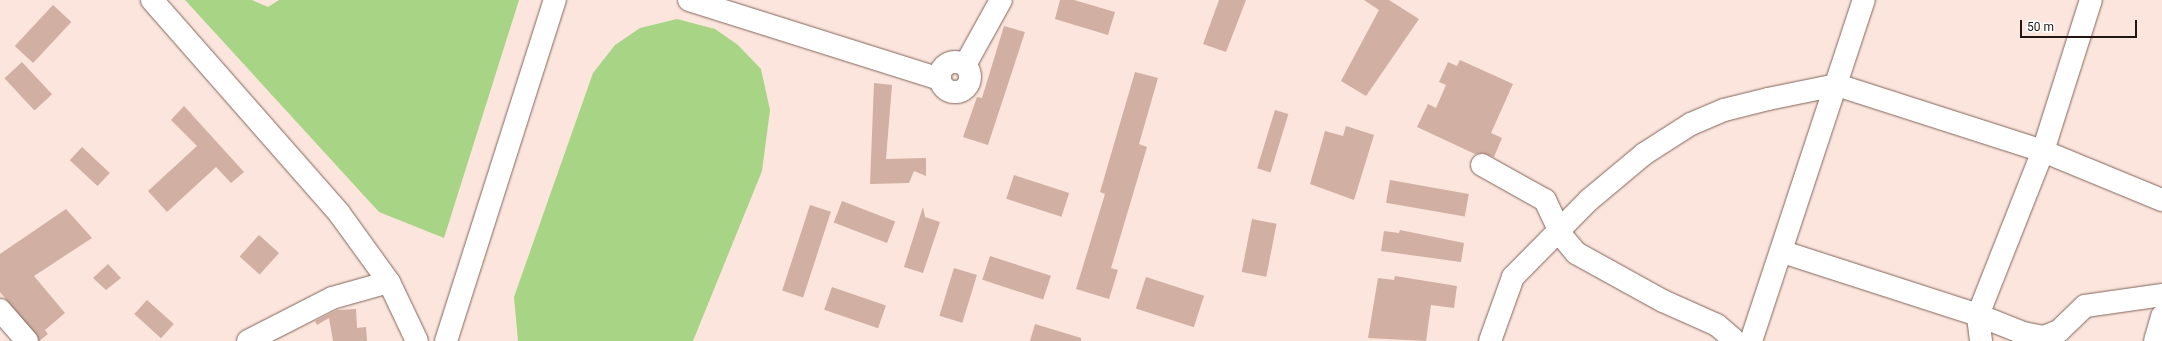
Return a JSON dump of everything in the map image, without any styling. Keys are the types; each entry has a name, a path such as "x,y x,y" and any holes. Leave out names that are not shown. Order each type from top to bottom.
{"street":[{"path":"152,0 308,174 389,282 417,341"},
{"path":"446,341 554,0"},
{"path":"689,0 940,79 946,90 965,88 970,77 965,65 1000,0"},
{"path":"1482,165 1545,200 1559,228 1576,253 1663,301 1717,325 1741,338 1783,252 1864,0"},
{"path":"1981,341 1978,315 2043,152 2091,0"},
{"path":"1490,341 1513,277 1559,228 1644,154 1691,124 1724,110 1837,85 2043,152 2162,200"},
{"path":"1783,252 1978,315 2023,333 2044,337 2059,331 2085,306 2162,295"},
{"path":"248,341 332,298 389,282"},
{"path":"0,310 27,341"},
{"path":"2156,341 2162,316"}],"green space":[{"path":"185,0 252,0 268,7 279,0 519,0 444,238 379,212"},
{"path":"677,19 715,29 738,45 761,69 770,110 762,171 693,341 518,341 514,297 593,73 615,45 640,28"}],"building":[{"path":"1060,0 1074,0 1115,12 1108,35 1055,19"},
{"path":"1219,0 1246,0 1226,52 1203,44"},
{"path":"1364,0 1389,0 1419,19 1366,96 1341,81 1379,10"},
{"path":"53,5 71,22 33,63 15,46"},
{"path":"1004,26 1025,32 988,145 963,137 977,97 982,98"},
{"path":"1460,60 1513,84 1491,133 1502,138 1494,157 1482,153 1475,154 1417,127 1428,104 1436,108 1446,85 1439,82 1448,62 1457,66"},
{"path":"22,62 52,94 34,111 4,78"},
{"path":"1135,72 1158,78 1139,144 1147,147 1111,268 1118,270 1109,299 1076,289 1105,194 1100,192"},
{"path":"874,83 892,85 886,159 926,158 926,176 914,171 909,183 870,184"},
{"path":"184,106 244,172 231,183 216,167 167,212 148,191 197,146 171,120"},
{"path":"1275,110 1288,114 1271,172 1257,168"},
{"path":"1346,126 1374,135 1354,200 1310,184 1325,131 1343,136"},
{"path":"82,147 110,173 98,186 70,160"},
{"path":"1014,175 1069,193 1061,217 1006,199"},
{"path":"1390,180 1469,194 1465,217 1386,203"},
{"path":"842,201 895,221 887,243 834,222"},
{"path":"810,205 831,212 803,297 782,291"},
{"path":"923,207 925,217 940,222 923,273 904,267"},
{"path":"66,209 92,238 34,276 65,313 45,330 48,334 39,341 0,292 0,254"},
{"path":"1252,219 1277,224 1266,277 1242,272"},
{"path":"1400,230 1464,243 1461,262 1381,251 1384,231 1399,233"},
{"path":"259,235 279,253 260,275 240,257"},
{"path":"990,256 1051,276 1043,300 982,280"},
{"path":"108,264 121,278 106,290 93,278"},
{"path":"954,268 977,275 962,323 939,316"},
{"path":"1395,276 1457,286 1454,308 1431,305 1426,341 1368,338 1378,278 1394,280"},
{"path":"1146,277 1204,296 1194,327 1136,308"},
{"path":"832,287 886,306 878,328 824,310"},
{"path":"147,300 174,324 161,338 134,314"},
{"path":"356,309 357,328 366,327 367,341 333,341 329,318 317,325 315,321 337,310"},
{"path":"1035,324 1081,338 1081,341 1030,341"}]}
